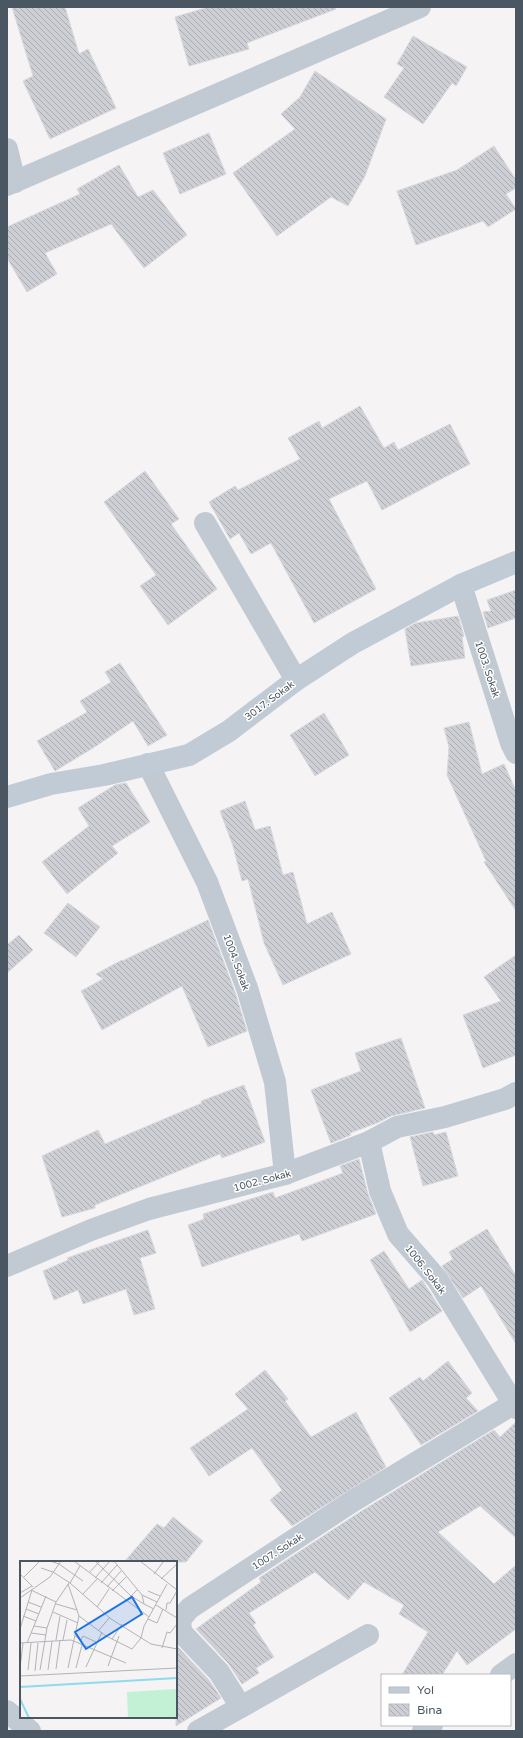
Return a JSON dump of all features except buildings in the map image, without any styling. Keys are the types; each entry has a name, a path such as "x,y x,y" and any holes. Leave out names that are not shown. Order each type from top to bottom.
{"street":[{"path":"7,149 11,183 420,7"},
{"path":"205,523 296,680"},
{"name":"3017. Sokak","path":"7,797 51,784 104,775 148,764 170,761 189,755 230,731 296,680 353,643 461,585 516,562"},
{"name":"1003. Sokak","path":"461,585 511,743 516,753"},
{"name":"1004. Sokak","path":"148,764 207,882 247,988 275,1082 285,1174"},
{"name":"1002. Sokak","path":"7,1266 91,1230 149,1209 285,1174 369,1142 397,1127 445,1116 505,1099 516,1093"},
{"name":"1006. Sokak","path":"369,1142 380,1191 398,1234 437,1279 515,1406"},
{"name":"1007. Sokak","path":"241,1706 218,1672 182,1632 180,1619 190,1608 353,1501 515,1406"},
{"path":"198,1731 368,1635"},
{"path":"502,1674 516,1664"},
{"path":"7,1710 30,1731"}]}
